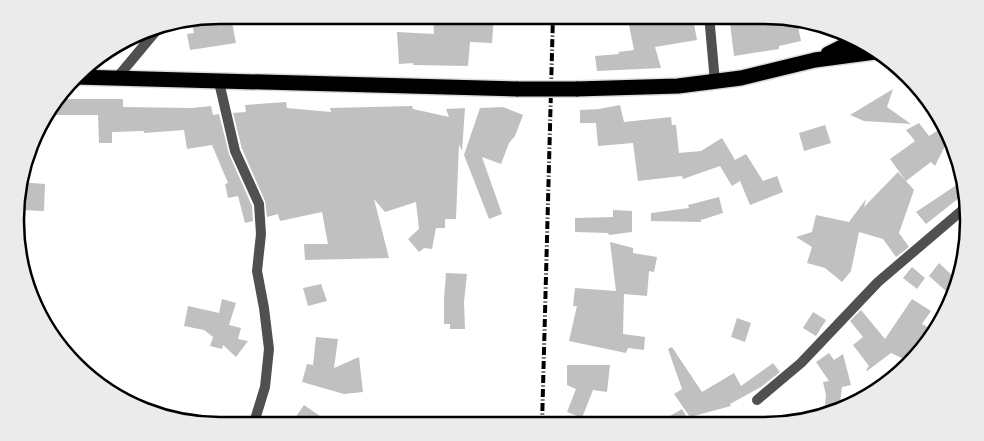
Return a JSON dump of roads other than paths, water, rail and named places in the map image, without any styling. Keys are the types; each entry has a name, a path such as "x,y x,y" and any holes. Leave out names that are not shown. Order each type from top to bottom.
{"highway":[{"path":"815,60 849,43"},
{"path":"84,78 518,89 678,86 741,78 815,60 855,46"},
{"path":"815,60 867,53"}],"street":[{"path":"710,24 714,82"},
{"path":"116,79 152,36"},
{"path":"219,82 236,152 259,204 261,234 257,271 269,349 266,387 256,417"},
{"path":"757,400 801,363 878,282 960,212"}],"railway":[{"path":"542,417 553,24"}]}
